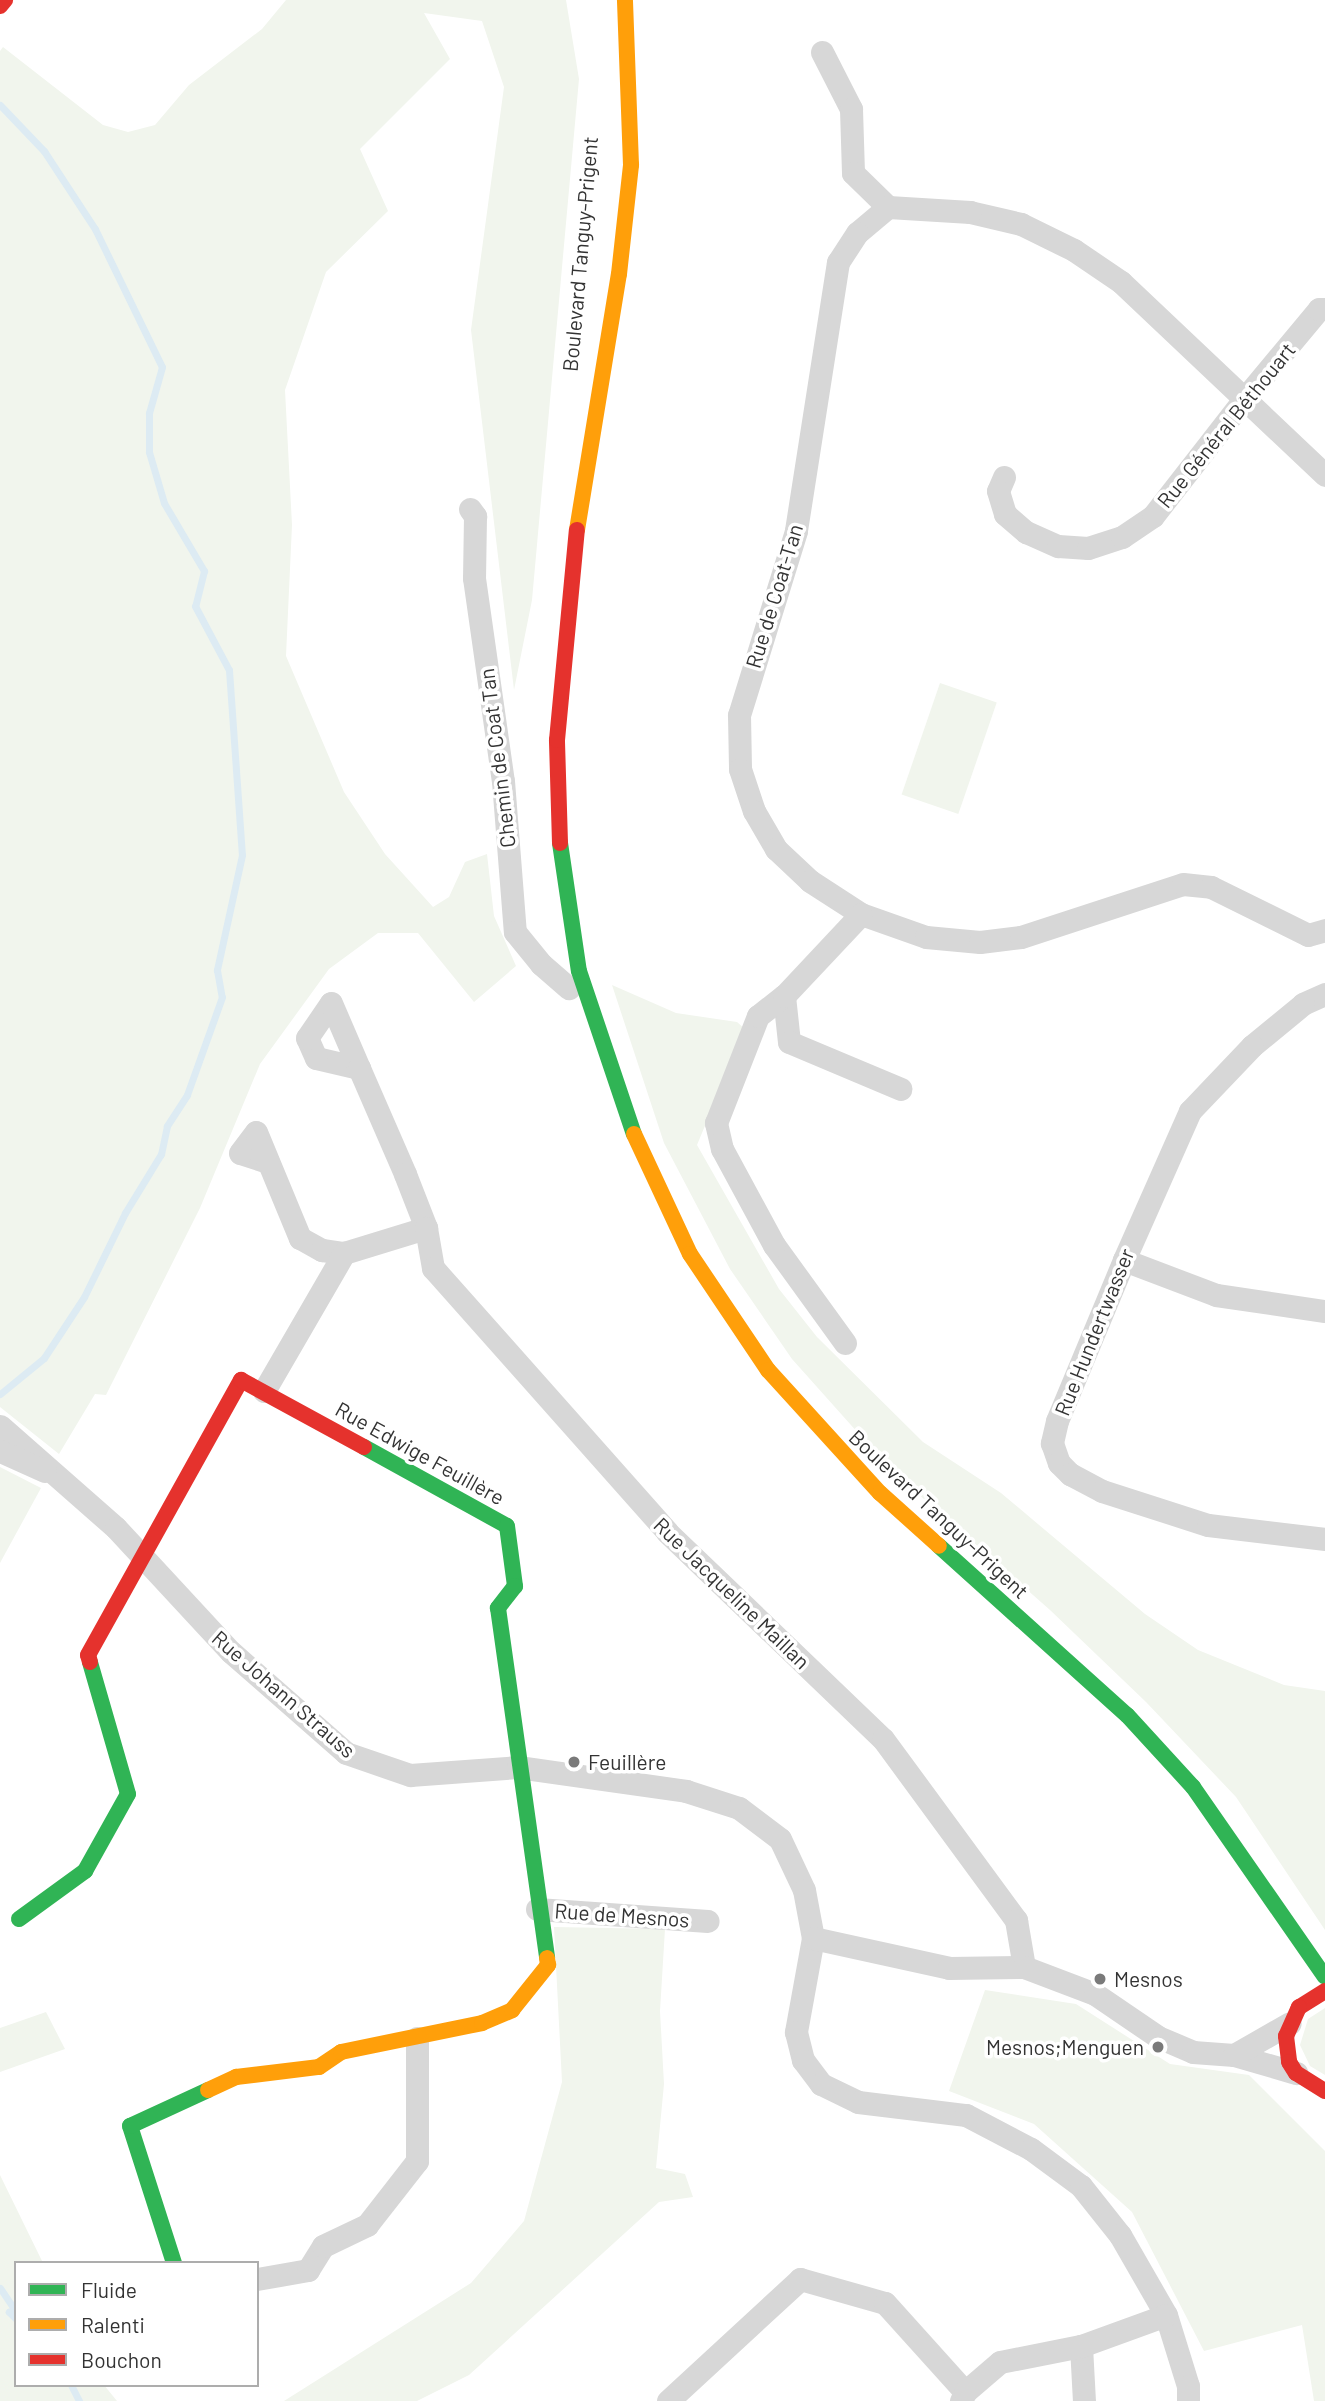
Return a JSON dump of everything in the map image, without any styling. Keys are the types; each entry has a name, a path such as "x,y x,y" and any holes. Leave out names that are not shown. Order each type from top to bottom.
{"street":[{"path":"0,6 5,0"},
{"name":"Boulevard Tanguy-Prigent","path":"579,512 619,274 631,165 625,0"},
{"name":"Boulevard Tanguy-Prigent","path":"607,11 612,124"},
{"path":"822,52 851,108 853,173 888,207 970,212 1021,223 1074,250 1121,282 1325,475"},
{"name":"Rue de Coat-Tan","path":"888,207 857,233 838,262 796,531 739,715 740,769 754,811 776,849 810,881 861,914 926,937 980,942 1021,937 1184,884 1212,887 1308,935 1325,930"},
{"name":"Boulevard Tanguy-Prigent","path":"599,285 557,740 560,845 578,992 637,1144 668,1211 725,1312 768,1370 880,1493 1127,1715 1193,1787 1325,1977"},
{"name":"Rue Général Béthouart","path":"1004,477 998,491 1005,514 1026,532 1058,546 1078,547 1122,537 1153,516 1244,399 1325,309"},
{"name":"Chemin de Coat Tan","path":"470,509 475,516 474,578 503,781 515,932 541,964 578,992"},
{"path":"845,1343 774,1245 722,1149 716,1123 758,1016 784,996 861,914"},
{"name":"Rue Hundertwasser","path":"1325,994 1303,1004 1251,1046 1190,1111 1057,1421 1052,1443 1059,1463 1102,1491 1208,1525 1325,1539"},
{"path":"784,996 789,1042 901,1089"},
{"name":"Rue Jacqueline Maillan","path":"359,1068 426,1228 433,1268 658,1521 883,1739 1016,1920 1024,1967"},
{"path":"268,1162 300,1238 322,1250 344,1253 426,1228"},
{"path":"264,1391 344,1253"},
{"path":"1124,1260 1216,1296 1325,1311"},
{"name":"Rue Edwige Feuillère","path":"143,1560 241,1380 264,1391 507,1526 515,1586 499,1608 518,1767"},
{"name":"Rue Johann Strauss","path":"0,1426 116,1528 230,1652 346,1753 410,1775 518,1767 686,1791 739,1808 780,1839 804,1890 813,1938"},
{"name":"Rue Johann Strauss","path":"0,1451 64,1480"},
{"path":"19,1919 85,1871 128,1794 88,1655 143,1560"},
{"path":"173,2261 130,2126 236,2077 319,2067 341,2052 482,2024 512,2010 548,1965 537,1909 518,1767"},
{"name":"Boulevard Tanguy-Prigent","path":"1266,1892 1292,1958"},
{"name":"Rue de Mesnos","path":"537,1909 708,1921"},
{"path":"1188,2401 1188,2386 1166,2315 1120,2235 1081,2186 1031,2148 967,2115 858,2102 821,2084 803,2060 796,2032 813,1938 949,1968 1024,1967 1095,1994 1158,2037 1193,2052 1234,2055 1296,2073 1325,2091"},
{"path":"1234,2055 1295,2008 1325,1991"},
{"path":"1295,2008 1286,2049 1296,2073"},
{"path":"259,2279 308,2270 323,2246 367,2225 417,2161 416,2038"},
{"path":"668,2401 800,2279 885,2303 963,2396 1000,2362 1081,2346 1166,2315"},
{"path":"1081,2346 1084,2401"}],"shaded area":[{"path":"286,0 566,0 579,79 532,600 514,690 471,330 504,87 482,21 424,13 450,59 360,149 388,211 326,272 285,390 292,525 286,656 344,792 385,854 433,907 449,897 465,862 487,854 494,916 516,966 474,1002 418,933 378,933 329,969 260,1064 200,1208 106,1395 95,1394 59,1454 0,1407 0,51 3,47 103,125 128,132 155,125 189,85 262,29"},
{"path":"940,683 997,703 958,814 902,795"},
{"path":"612,985 676,1013 737,1022 745,1029 697,1145 779,1289 817,1337 923,1442 1001,1493 1145,1614 1198,1650 1284,1685 1325,1691 1325,1930 1236,1797 1146,1702 1050,1610 892,1471 792,1359 730,1269 664,1143"},
{"path":"0,1467 41,1488 0,1563"},
{"path":"554,1927 665,1929 660,2011 664,2084 656,2168 685,2174 693,2197 659,2202 469,2375 417,2401 284,2401 471,2283 524,2221 562,2082"},
{"path":"985,1990 1076,2004 1170,2064 1249,2075 1325,2151 1325,2401 1314,2401 1302,2325 1204,2351 1132,2212 1034,2124 949,2091"},
{"path":"1325,2008 1325,2075 1310,2066 1300,2045 1308,2019"},
{"path":"46,2012 65,2049 0,2072 0,2028"},
{"path":"0,2175 42,2261 14,2261 14,2387 106,2387 117,2401 0,2401"}],"waterway":[{"path":"0,105 44,151 95,229 162,367 149,413 149,452 164,503 204,571 195,606 229,670 242,855 217,970 222,997 187,1095 167,1126 161,1154 125,1213 84,1297 44,1358 0,1394"},
{"path":"0,2288 14,2309"},
{"path":"14,2316 9,2312 14,2317"},
{"path":"72,2387 79,2401"}],"traffic: fast":[{"path":"560,843 579,971 634,1134"},
{"path":"364,1447 507,1526 515,1586 498,1608 547,1958"},
{"path":"939,1546 1127,1715 1193,1787 1325,1977"},
{"path":"19,1919 85,1871 128,1794 90,1662"},
{"path":"173,2261 130,2126 208,2090"}],"traffic: slow":[{"path":"577,530 619,274 631,165 625,0"},
{"path":"634,1134 690,1254 768,1370 880,1493 939,1546"},
{"path":"208,2090 236,2077 319,2067 341,2052 482,2023 512,2010 548,1965 547,1958"}],"traffic: jam":[{"path":"0,6 5,0"},
{"path":"560,843 557,740 577,530"},
{"path":"90,1662 88,1655 241,1380 364,1447"},
{"path":"1325,1991 1299,2007 1286,2036 1289,2062 1296,2073 1325,2091"}],"place":[{"name":"Feuillère","path":"574,1762"},
{"name":"Mesnos","path":"1100,1979"},
{"name":"Mesnos;Menguen","path":"1158,2047"}]}
